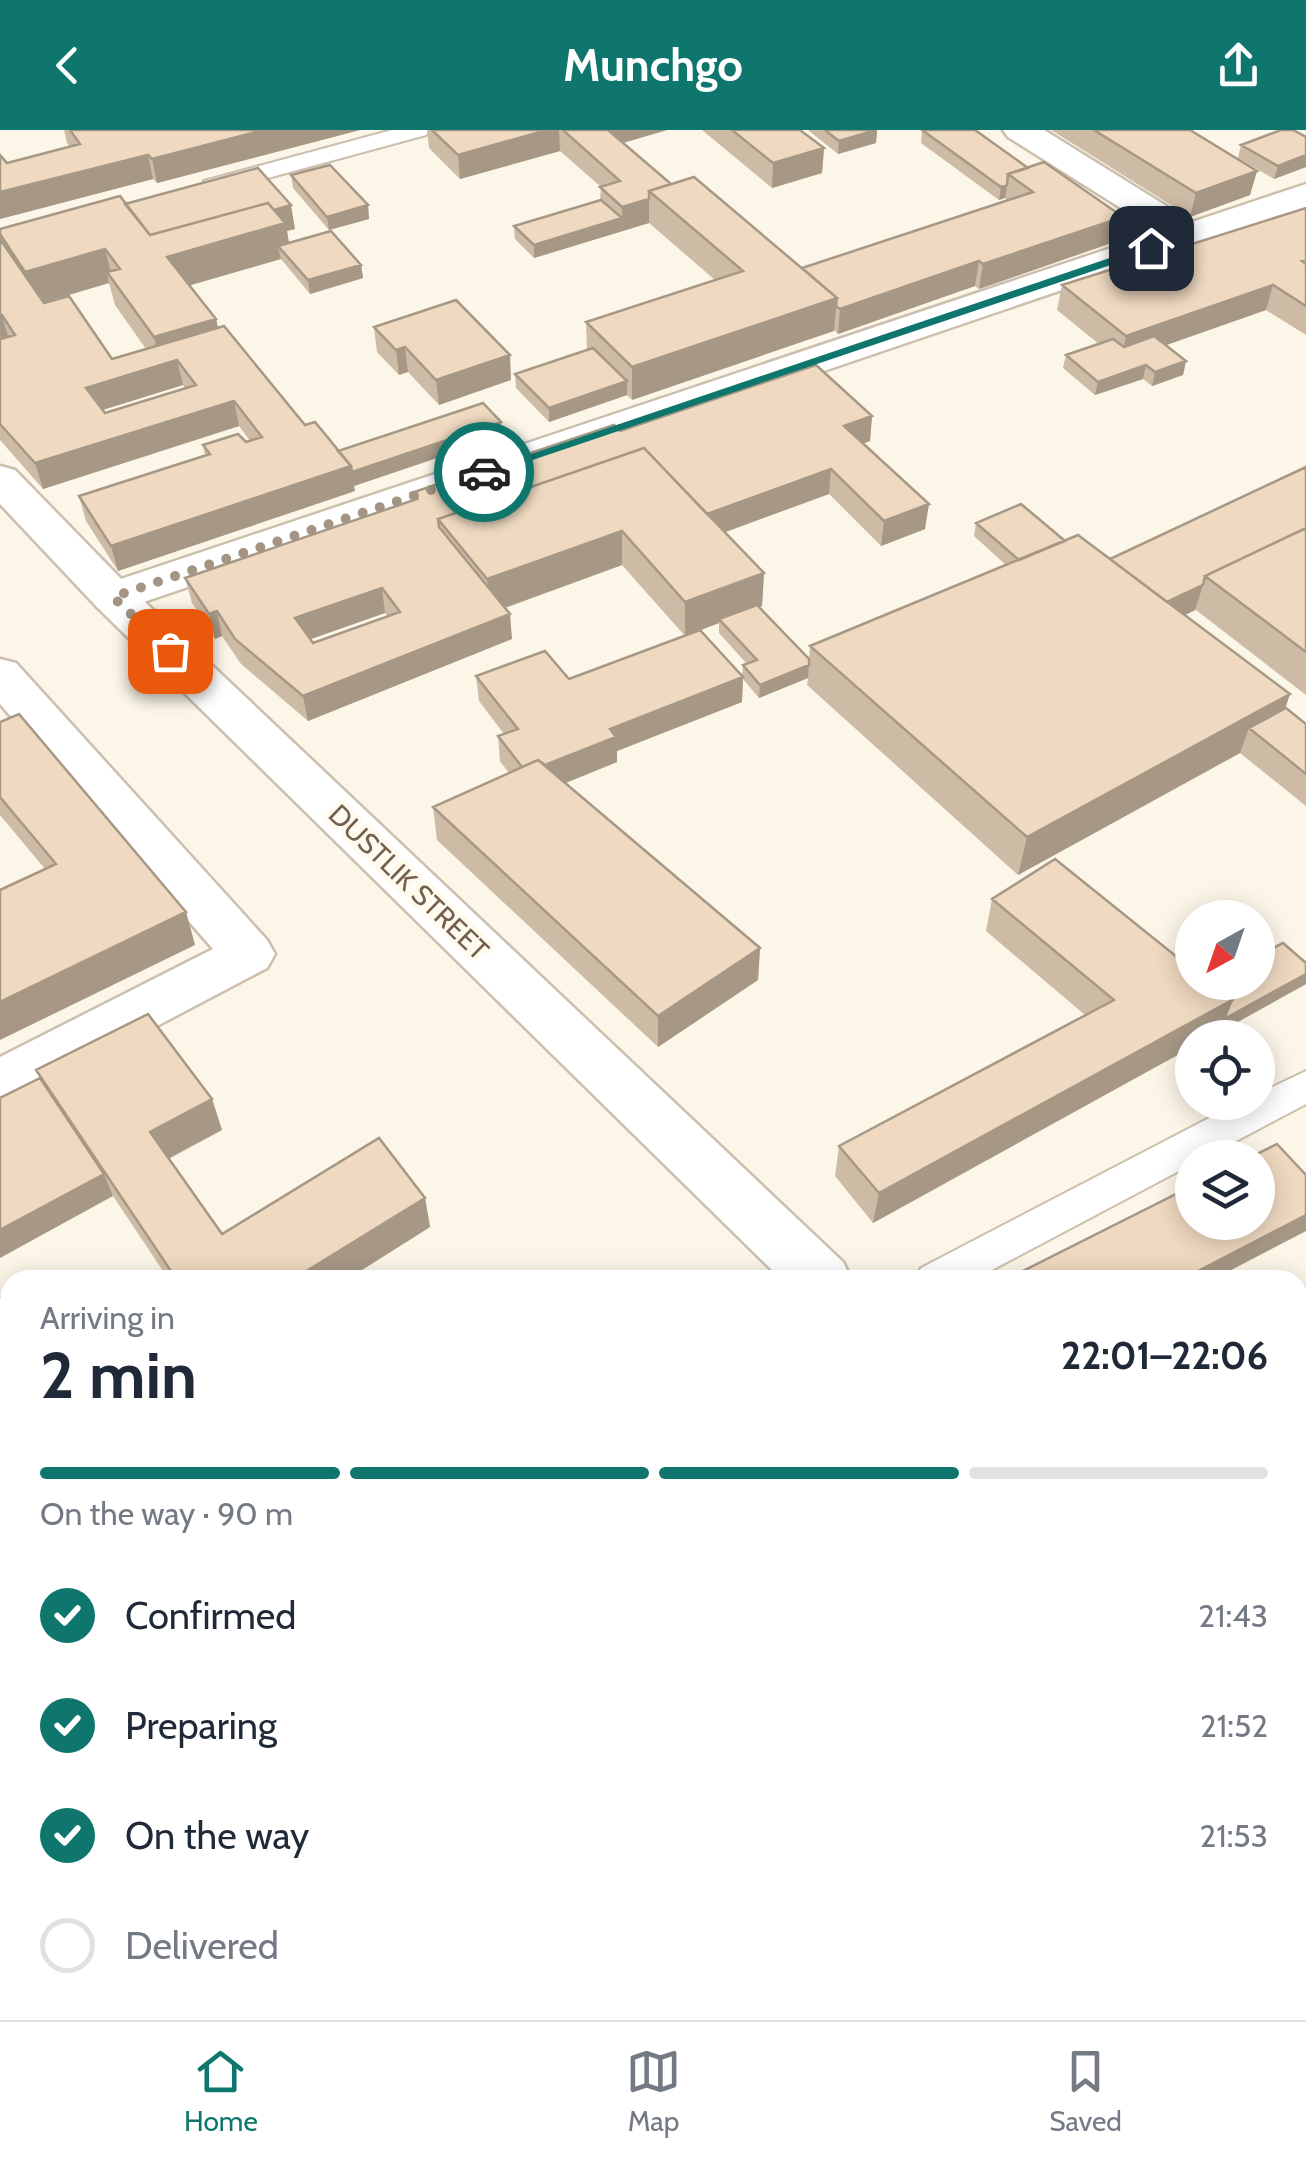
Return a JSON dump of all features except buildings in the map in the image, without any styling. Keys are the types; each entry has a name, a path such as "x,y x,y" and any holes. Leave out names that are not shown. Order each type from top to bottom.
{"street":[{"path":"1020,130 1188,235"},
{"path":"113,597 1306,195"},
{"name":"DUSTLIK STREET","path":"0,480 113,597 812,1270"},
{"path":"0,674 249,954 0,1082"}],"lane":[{"path":"190,192 418,130"},
{"path":"954,1270 1306,1086"}],"way so far":[{"path":"170,651 113,597 484,472"}],"route":[{"path":"484,472 1151,248"}]}
